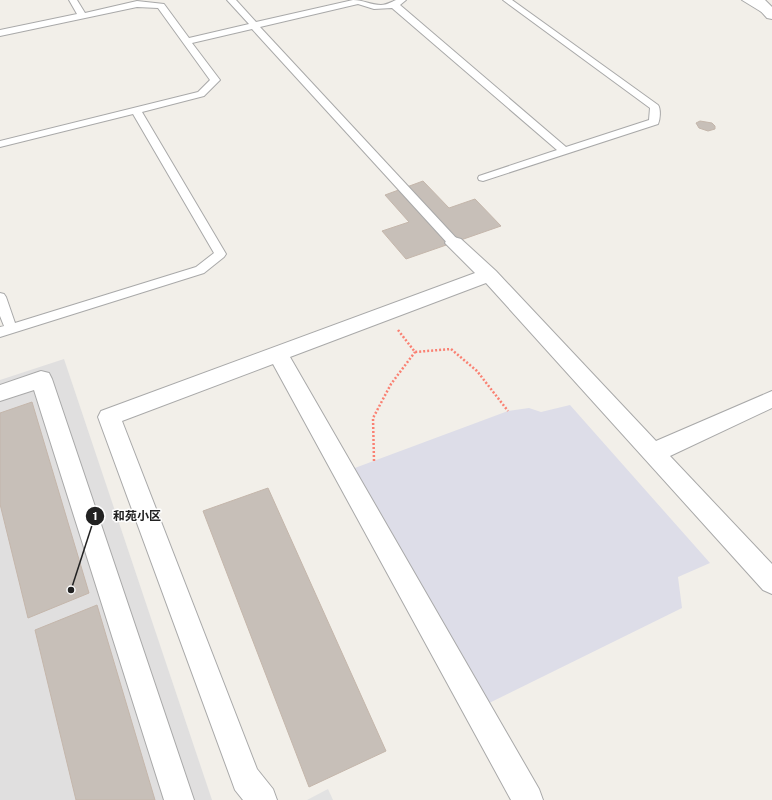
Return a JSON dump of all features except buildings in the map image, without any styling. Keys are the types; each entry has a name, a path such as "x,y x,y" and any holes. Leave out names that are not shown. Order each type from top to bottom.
{"street":[{"path":"758,0 770,13"},
{"path":"454,243 489,275 772,582"},
{"path":"262,800 246,779 109,417 489,275"},
{"path":"278,354 528,800"},
{"path":"0,393 41,379 179,800"},
{"path":"653,453 772,399"}],"lane":[{"path":"73,0 82,15"},
{"path":"231,0 454,243"},
{"path":"188,41 359,0 375,6 394,5 403,0"},
{"path":"483,178 654,122 655,107 508,0"},
{"path":"746,0 770,13"},
{"path":"0,33 137,4 161,6 188,41 214,80 201,94 0,144"},
{"path":"394,5 564,151"},
{"path":"0,298 5,331 200,270 220,254 136,110"}],"path":[{"path":"385,314 415,352"},
{"path":"374,461 373,418 391,384 415,352 451,349 477,371 508,411"}],"shaded area":[{"path":"64,359 212,800 0,800 0,380"},
{"path":"570,405 710,563 678,577 682,608 477,709 344,472 508,411 529,408 541,412"},
{"path":"328,789 333,800 307,800"}],"place":[{"name":"和苑小区","path":"71,590"}]}
